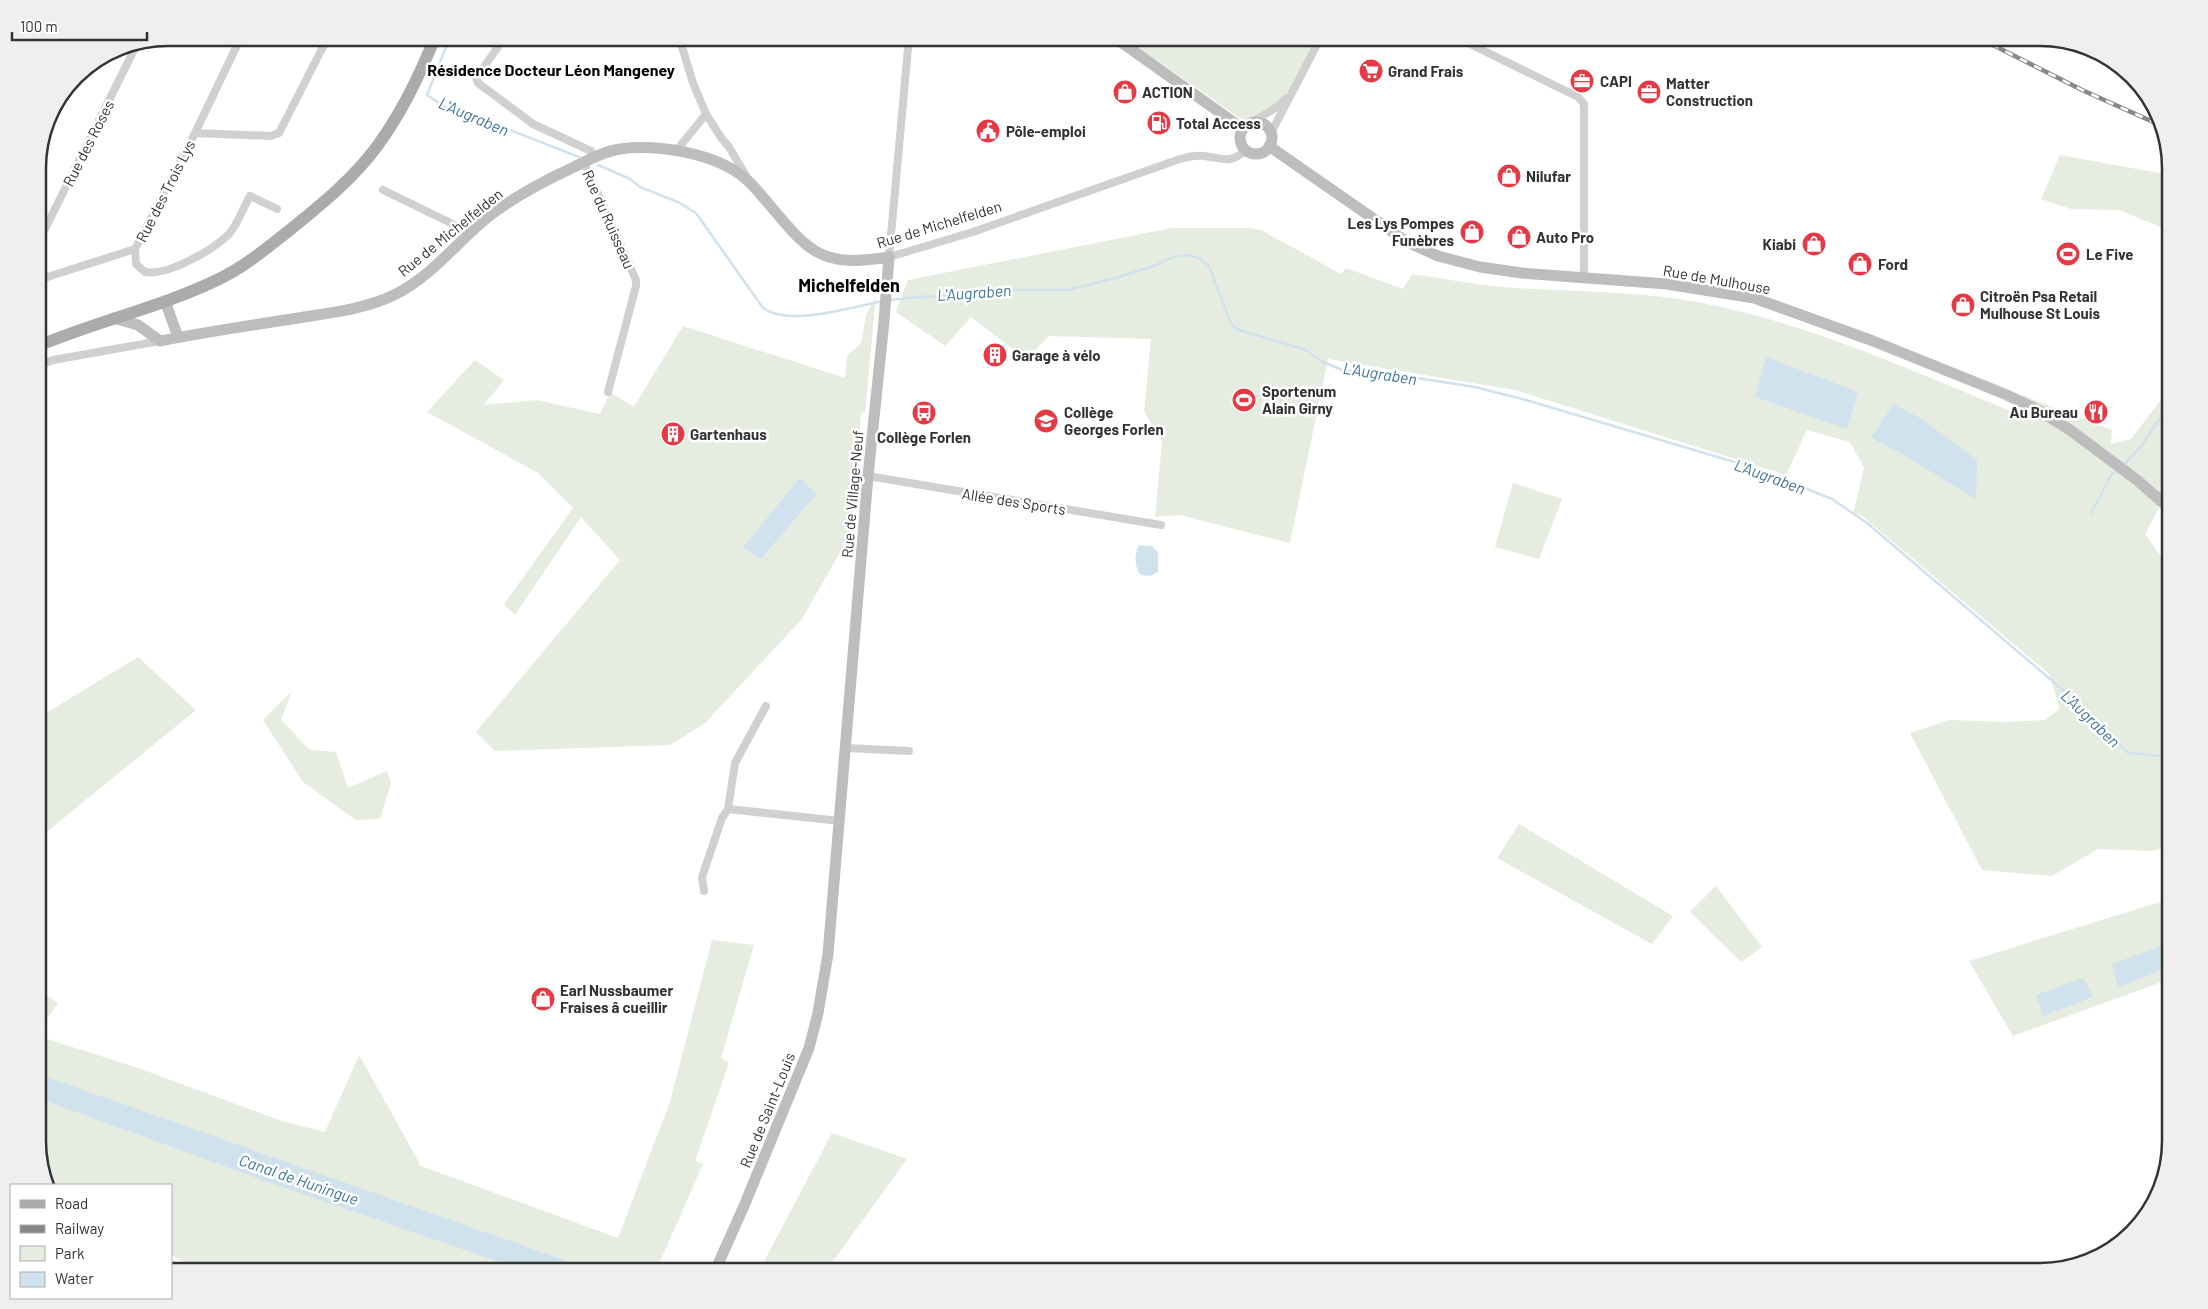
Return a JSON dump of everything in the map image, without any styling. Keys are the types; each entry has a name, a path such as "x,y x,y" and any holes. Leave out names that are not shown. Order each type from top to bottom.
{"main road":[{"path":"47,343 112,318 165,301 219,279 256,257 317,208 358,169 378,145 396,117 423,69 432,46"}],"street":[{"name":"Rue des Trois Lys","path":"237,46 135,249 134,258 140,269 152,273 160,272 195,257 220,242 235,225 250,196 277,209"},
{"path":"195,133 271,136 279,132 324,46"},
{"path":"499,46 476,78 478,83 533,124 591,151 595,157"},
{"path":"681,46 693,83 706,114 729,147 748,180"},
{"name":"Rue de Village-Neuf","path":"828,954 868,476 885,314 908,46"},
{"path":"1126,46 1247,126 1261,123 1271,134"},
{"path":"1291,92 1277,107 1247,126 1240,138 1246,150 1258,154 1268,146 1271,134 1291,92 1317,46"},
{"path":"1473,46 1578,97 1584,104 1584,278"},
{"name":"Rue des Roses","path":"47,224 133,52"},
{"path":"677,150 706,114"},
{"name":"Rue de Mulhouse","path":"1268,146 1407,242 1438,256 1497,269 1667,284 1722,292 1782,306 2007,395 2040,411 2070,430 2161,500"},
{"path":"729,147 729,167"},
{"name":"Rue de Michelfelden","path":"160,341 338,312 393,296 420,280 492,214 515,198 584,162 618,149 677,150 729,167 748,180 798,239 814,252 841,261 865,261 889,257 973,232 1180,159 1203,156 1223,161 1234,159 1246,150"},
{"name":"Rue du Ruisseau","path":"584,162 636,280 608,392"},
{"path":"383,190 461,228 468,235"},
{"path":"47,277 135,249"},
{"path":"165,301 178,337"},
{"path":"112,318 138,325 160,341"},
{"path":"47,362 160,341"},
{"name":"Allée des Sports","path":"868,476 1161,525"},
{"path":"704,891 702,877 722,818 728,809 735,763 766,706"},
{"path":"846,748 909,750"},
{"path":"728,809 840,821"},
{"name":"Rue de Saint-Louis","path":"719,1263 809,1048 818,1013 828,954"}],"green space":[{"path":"1136,46 1317,46 1291,92 1258,116 1244,121"},
{"path":"2060,155 2161,173 2161,227 2119,210 2071,209 2041,199"},
{"path":"1172,228 1250,228 1261,230 1341,274 1346,268 1403,289 1412,274 1502,287 1649,295 1697,302 1738,311 1820,335 1900,365 2018,414 2022,395 2112,430 2111,444 2131,439 2161,399 2161,499 2158,510 2145,534 2161,557 2162,849 2150,851 2098,849 2052,876 1982,870 1910,733 1949,720 2007,722 2044,720 2060,709 2049,674 1861,515 1853,514 1864,468 1850,442 1807,430 1786,475 1515,390 1328,359 1290,543 1180,515 1155,517 1162,442 1144,411 1151,339 1049,336 1026,359 971,317 945,346 896,312 908,280","holes":["1893,404 1907,457 1871,438"]},
{"path":"876,296 865,412 861,413 852,531 802,619 704,724 670,745 495,751 476,732 620,560 581,517 515,615 504,604 573,508 538,473 427,412 475,360 504,380 484,405 536,400 600,414 610,392 634,407 683,326 845,378 847,356 861,343 866,315","holes":["800,479 817,494 760,560 743,547"]},
{"path":"1513,483 1562,499 1539,559 1495,547"},
{"path":"138,657 196,710 47,832 47,713"},
{"path":"292,691 281,720 310,750 336,752 348,788 387,771 391,783 380,819 356,820 303,782 263,720"},
{"path":"1519,824 1673,916 1652,944 1497,858"},
{"path":"1716,886 1762,947 1741,962 1690,912"},
{"path":"2162,902 2162,982 2013,1036 1969,961"},
{"path":"712,940 754,945 721,1058 729,1063 695,1161 703,1164 659,1263 187,1263 172,1256 172,1184 55,1184 47,1149 47,1039 138,1068 282,1121 325,1132 359,1055 421,1166 618,1238 670,1102"},
{"path":"47,995 58,1003 47,1018"},
{"path":"832,1133 907,1159 832,1263 763,1263"}],"water":[{"path":"1766,357 1858,392 1847,429 1755,397"},
{"path":"1893,404 1920,418 1977,460 1976,499 1907,457 1871,438"},
{"path":"800,478 817,494 760,560 743,547"},
{"path":"1139,545 1152,546 1158,552 1158,572 1150,576 1141,575 1137,568 1136,560 1136,552"},
{"path":"2162,946 2162,970 2118,987 2112,964"},
{"path":"2083,978 2093,997 2043,1016 2036,995"},
{"name":"Canal de Huningue","path":"47,1077 572,1263 503,1263 262,1180 47,1101"}],"waterway":[{"name":"L'Augraben","path":"446,46 427,95 445,107 469,114 579,157"},
{"name":"L'Augraben","path":"598,165 630,179 640,187 678,202 696,213 763,308 789,316 805,316 839,311 883,301"},
{"name":"L'Augraben","path":"888,300 1001,290 1068,290 1119,277 1156,265 1170,258 1185,255 1199,258 1209,266 1230,321 1236,329 1306,350 1323,362 1342,370 1398,375 1475,387 1526,400 1758,469 1832,499 1867,523 2043,673 2088,712 2128,753 2162,756"},
{"path":"2124,464 2140,448 2161,417"},
{"path":"2091,513 2112,474 2118,470"}],"railway":[{"path":"1995,46 2082,90 2152,122"}],"place":[{"name":"Grand Frais","path":"1371,71"},
{"name":"CAPI","path":"1582,81"},
{"name":"ACTION","path":"1125,92"},
{"name":"Matter Construction","path":"1649,92"},
{"name":"Total Access","path":"1159,123"},
{"name":"Pôle-emploi","path":"988,131"},
{"name":"Nilufar","path":"1509,176"},
{"name":"Les Lys Pompes Funèbres","path":"1472,232"},
{"name":"Auto Pro","path":"1519,237"},
{"name":"Kiabi","path":"1814,244"},
{"name":"Le Five","path":"2068,254"},
{"name":"Ford","path":"1860,264"},
{"name":"Citroën Psa Retail Mulhouse St Louis","path":"1963,305"},
{"name":"Garage à vélo","path":"995,355"},
{"name":"Sportenum Alain Girny","path":"1244,400"},
{"name":"Au Bureau","path":"2096,412"},
{"name":"Collège Forlen","path":"924,413"},
{"name":"Collège Georges Forlen","path":"1046,421"},
{"name":"Gartenhaus","path":"673,434"},
{"name":"Earl Nussbaumer Fraises â cueillir","path":"543,999"}],"district":[{"name":"Résidence Docteur Léon Mangeney","path":"551,69"},
{"name":"Michelfelden","path":"849,285"}]}
